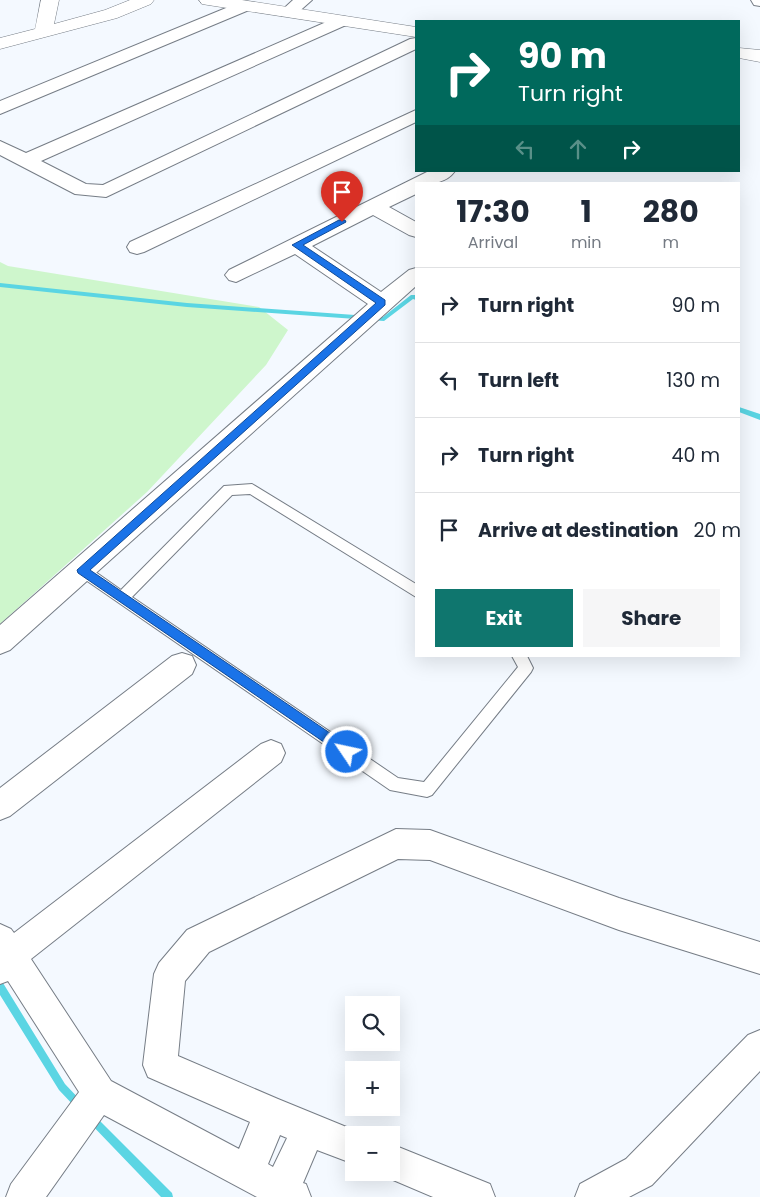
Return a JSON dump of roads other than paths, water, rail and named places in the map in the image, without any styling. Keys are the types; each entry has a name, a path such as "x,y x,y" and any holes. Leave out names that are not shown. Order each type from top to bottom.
{"street":[{"path":"43,32 50,0"},
{"path":"0,44 111,14 143,0"},
{"path":"208,0 415,32"},
{"path":"288,12 304,0"},
{"path":"0,108 243,6"},
{"path":"26,160 340,21"},
{"path":"0,147 82,190 106,192 415,43"},
{"path":"740,53 760,56"},
{"path":"137,247 415,116"},
{"path":"424,182 443,172"},
{"path":"236,275 415,186"},
{"path":"372,207 415,229"},
{"path":"296,245 382,302"},
{"path":"0,642 382,302 415,276"},
{"path":"0,806 182,665"},
{"path":"272,753 3,955 100,1094 287,1194 309,1129"},
{"path":"345,1143 271,1114 160,1065 170,974 198,941 396,844 430,845 619,914 760,958"},
{"path":"593,1197 639,1172 760,1047"},
{"path":"24,1197 100,1094"},
{"path":"247,1172 271,1114"},
{"path":"400,1166 477,1197"}],"lane":[{"path":"122,598 229,490 252,488 415,589"},
{"path":"82,570 395,786 427,790 526,668 520,657"}],"waterway":[{"path":"0,285 187,305 384,319 413,296 415,297"},
{"path":"740,409 760,417"},
{"path":"0,986 62,1087 80,1106"},
{"path":"91,1118 168,1197"}]}
